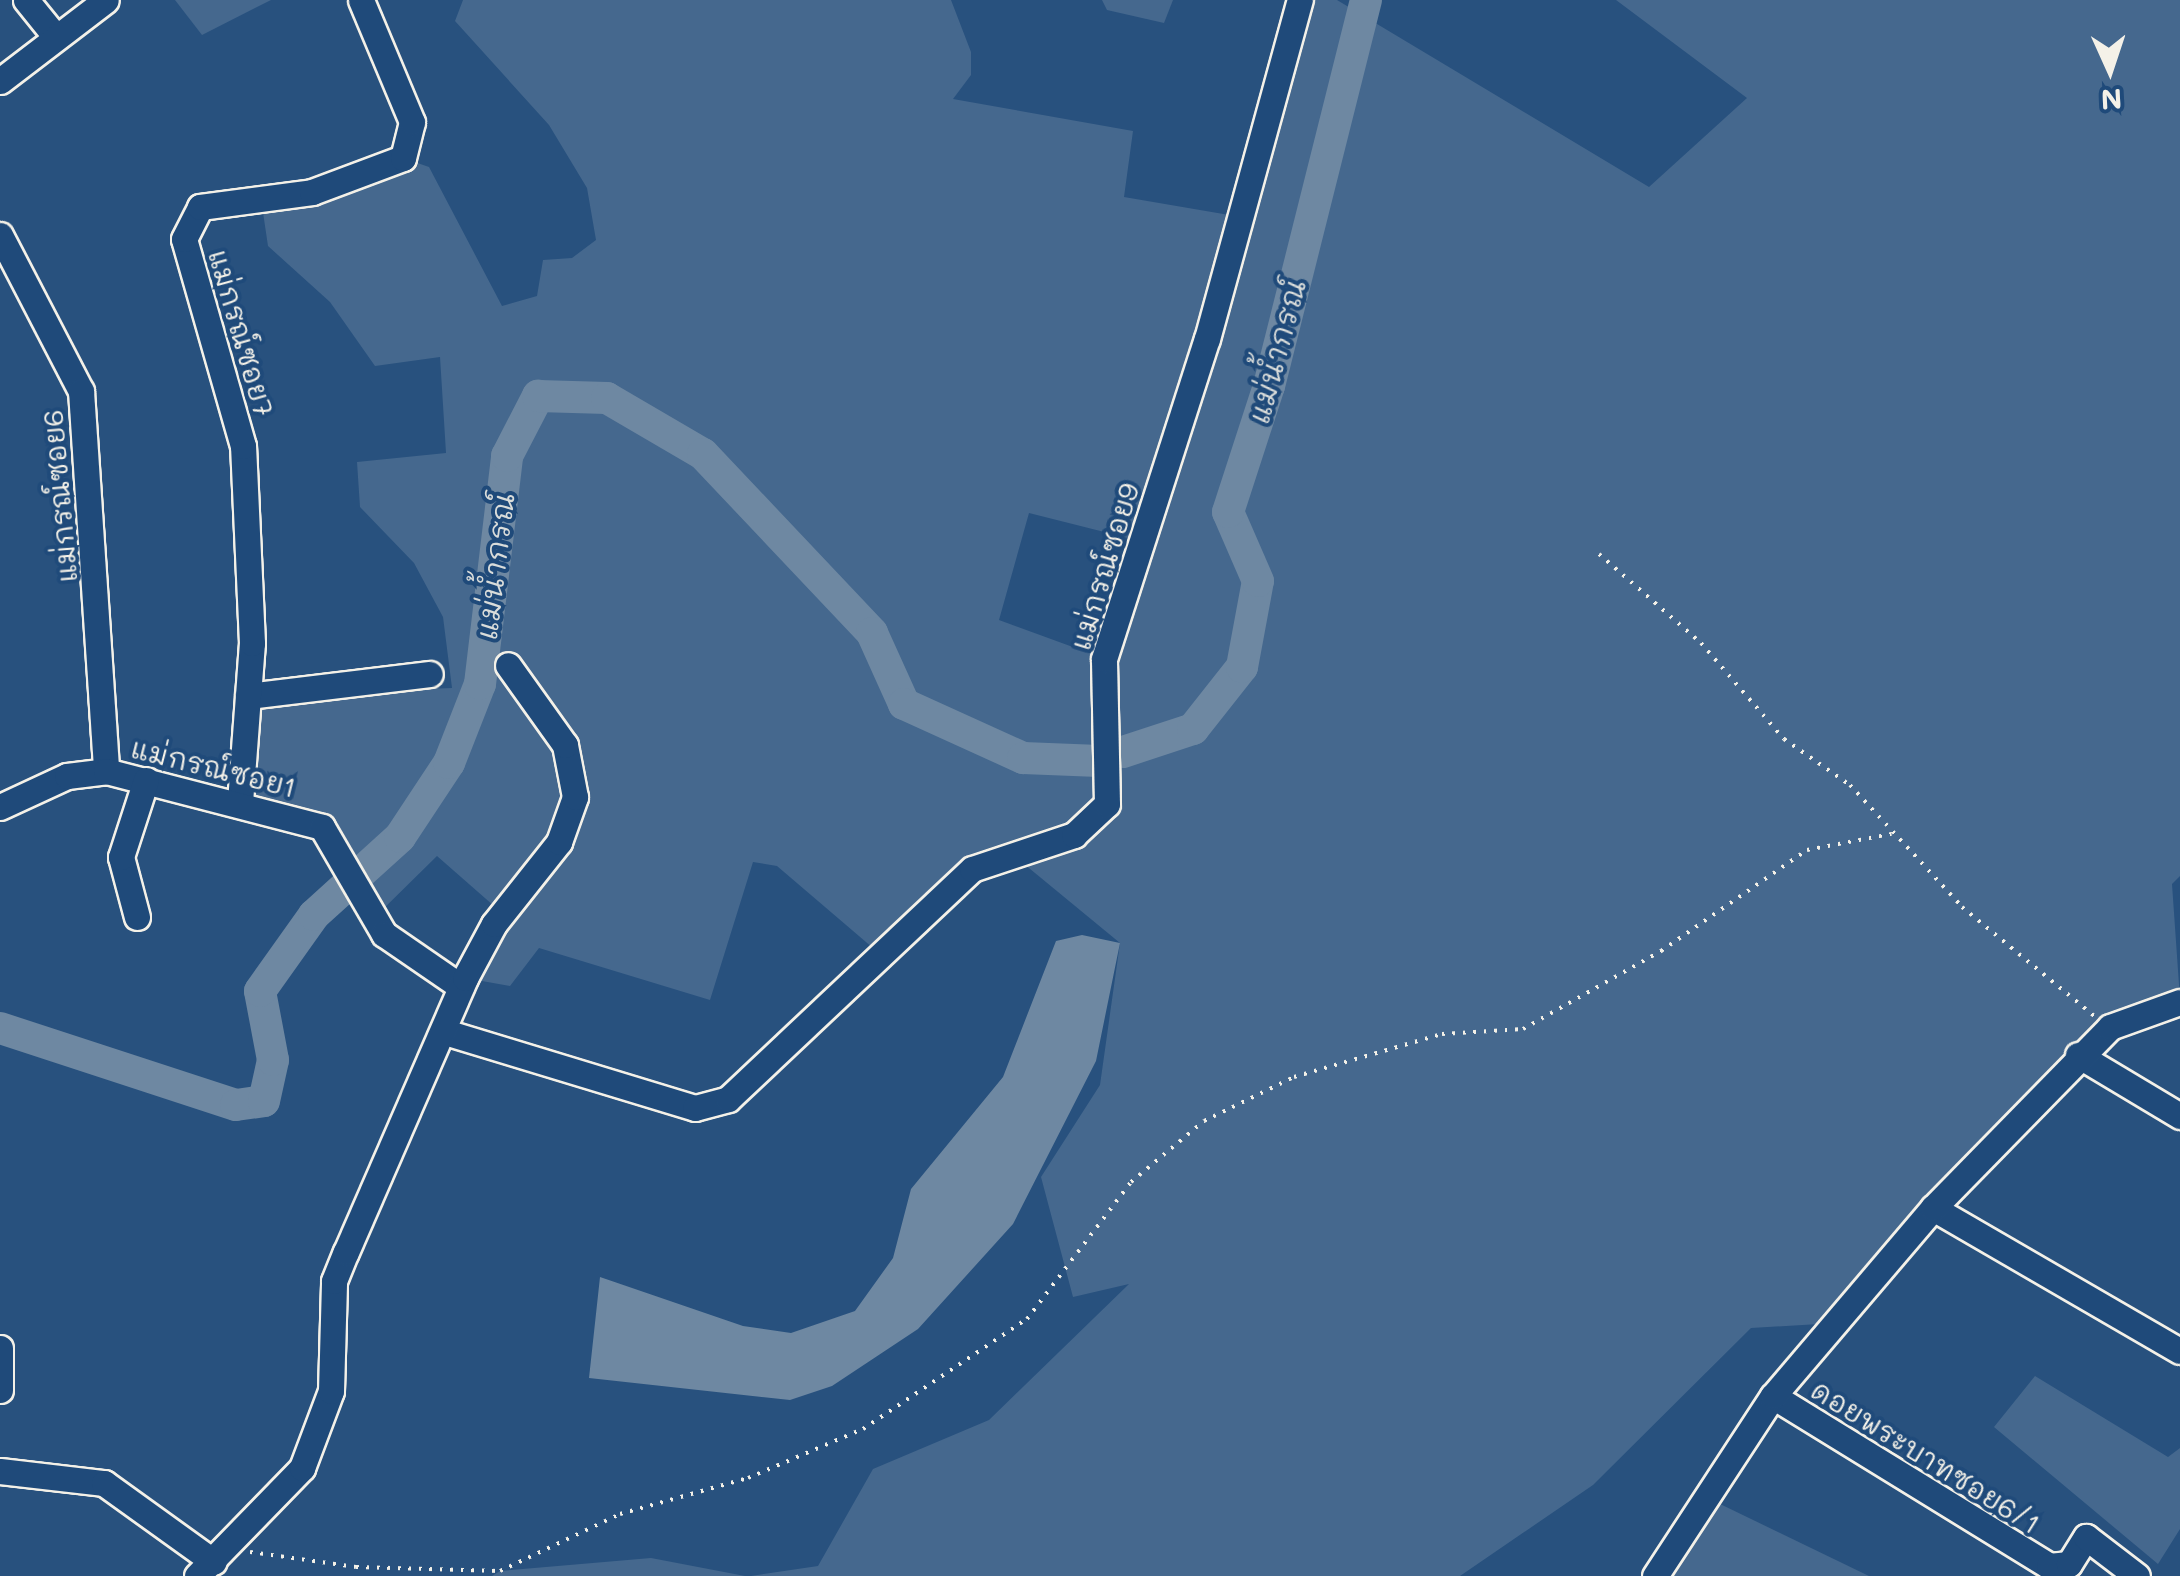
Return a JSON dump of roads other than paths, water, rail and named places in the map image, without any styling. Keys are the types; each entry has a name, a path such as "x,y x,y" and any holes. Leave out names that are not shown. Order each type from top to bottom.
{"street":[{"path":"26,0 56,37"},
{"path":"0,80 106,0"},
{"name":"แม่กรณ์ซอย7","path":"240,802 248,696 243,446 184,238 200,207 312,192 402,158 412,122 361,0"},
{"name":"แม่กรณ์ซอย9","path":"445,1032 695,1108 728,1099 972,870 1074,835 1106,804 1104,659 1206,339 1300,0"},
{"name":"แม่กรณ์ซอย6","path":"0,235 80,391 106,770"},
{"path":"0,1472 104,1483 213,1562 302,1468 331,1392 334,1281 445,1032 461,987 494,924 559,842 575,797 564,745 508,665"},
{"path":"248,696 430,674"},
{"name":"แม่กรณ์ซอย1","path":"0,806 67,776 106,770 240,802 322,827 384,934 461,987"},
{"path":"137,918 121,858 146,780"},
{"path":"1655,1576 1773,1396 1933,1208 2078,1054 2110,1027 2180,1002"},
{"path":"2078,1054 2180,1116"},
{"path":"1933,1208 2180,1350"},
{"path":"0,1348 0,1390"},
{"name":"ดอยพระบาทซอย6/1","path":"1773,1396 2049,1566 2069,1564 2086,1537 2137,1576"}],"waterway":[{"name":"แม่น้ำกรณ์","path":"1123,752 1193,729 1242,667 1258,581 1228,512 1269,386 1366,0"},
{"name":"แม่น้ำกรณ์","path":"0,1028 236,1105 264,1101 273,1060 260,991 314,915 400,837 449,763 480,684 507,456 538,396 607,398 703,454 872,633 904,704 1023,758 1099,761"}]}
